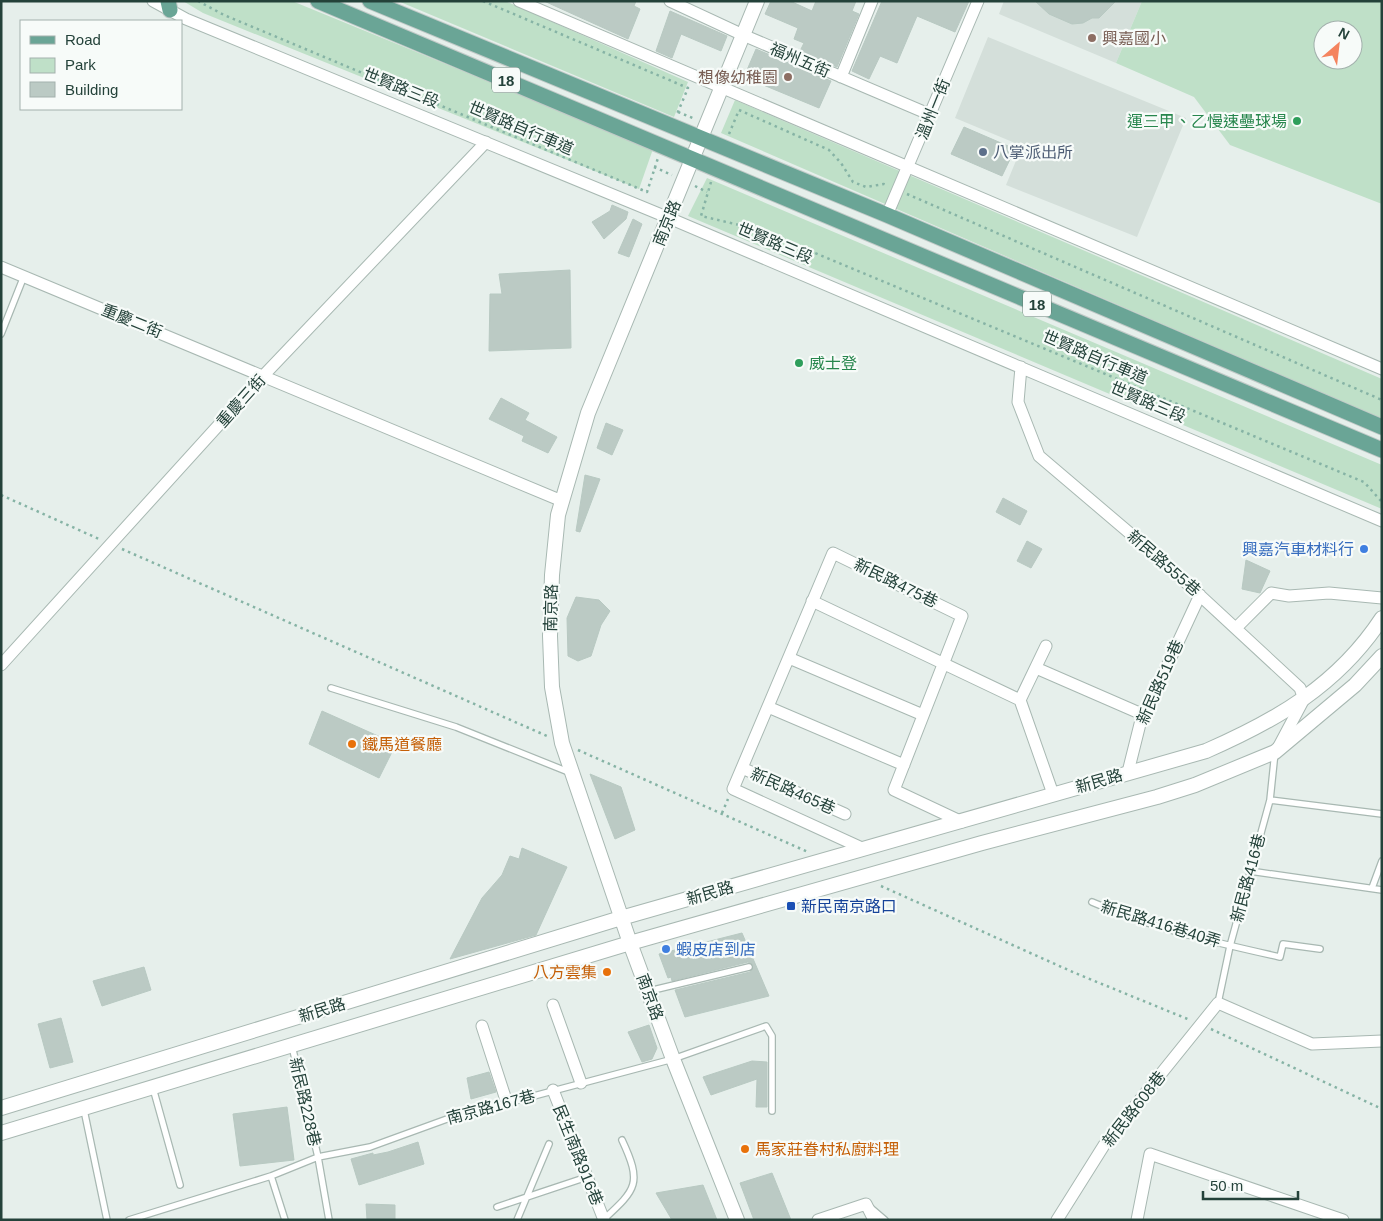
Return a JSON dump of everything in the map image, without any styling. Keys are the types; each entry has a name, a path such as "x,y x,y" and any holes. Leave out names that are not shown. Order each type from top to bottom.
{"main road":[{"name":"18","path":"318,1 1382,450"},
{"name":"18","path":"370,1 701,140 887,215 1382,427"}],"street":[{"name":"世賢路三段","path":"154,1 169,6 186,20 669,218 1382,521"},
{"path":"519,1 1382,369"},
{"name":"福州五街","path":"670,1 841,78 931,115"},
{"name":"南京路","path":"737,1220 673,1059 630,943 562,743 552,686 550,636 552,575 558,515 588,413 757,1"},
{"path":"841,78 872,1"},
{"name":"溫州一街","path":"887,215 909,168 978,1"},
{"name":"重慶三街","path":"1,665 264,375 486,142"},
{"name":"重慶二街","path":"1,267 264,375 562,501"},
{"name":"新民路555巷","path":"1021,367 1018,402 1039,456 1236,628 1300,688 1304,700"},
{"name":"新民路475巷","path":"733,789 833,553 962,616 894,790 962,822"},
{"path":"1236,628 1271,593 1289,596 1329,593 1382,598"},
{"name":"新民路519巷","path":"1128,772 1144,714 1200,595"},
{"path":"812,601 943,661 1020,700 1052,794"},
{"name":"新民路","path":"1,1108 621,918 1206,751 1272,720 1304,700 1338,671 1382,618"},
{"path":"1020,700 1046,646"},
{"name":"新民路","path":"1,1133 84,1110 630,943 1195,785 1275,752 1355,685 1382,656"},
{"path":"789,658 923,715"},
{"path":"1036,668 1144,714"},
{"path":"1275,752 1304,700"},
{"path":"768,707 904,765"},
{"name":"新民路465巷","path":"742,768 845,814"},
{"path":"733,789 864,849"},
{"path":"1218,1003 1312,1044 1382,1040"},
{"name":"新民路608巷","path":"1057,1220 1106,1142 1218,1003"},
{"path":"553,1005 581,1083"},
{"path":"482,1026 507,1102"},
{"name":"民生南路916巷","path":"553,1090 604,1220"},
{"path":"1137,1220 1150,1154 1343,1220"},
{"path":"818,1220 866,1204 874,1220"}],"lane":[{"path":"1,334 24,276"},
{"path":"330,688 456,727 574,774"},
{"name":"新民路416巷","path":"1218,1003 1230,946 1270,800 1275,752"},
{"path":"1270,800 1382,814"},
{"path":"1372,888 1382,861"},
{"path":"1250,871 1382,890"},
{"name":"新民路416巷40弄","path":"1092,902 1120,914 1230,946 1280,957 1283,944 1320,949"},
{"path":"648,992 749,967"},
{"name":"南京路167巷","path":"370,1147 447,1119 673,1059 766,1026 772,1036 772,1110"},
{"name":"新民路228巷","path":"292,1046 318,1157 329,1220"},
{"path":"153,1088 180,1186"},
{"path":"84,1110 107,1220"},
{"name":"民生南路916巷","path":"604,1220 627,1198 633,1183 634,1166 622,1140"},
{"path":"517,1220 549,1144"},
{"name":"新民路228巷","path":"130,1220 271,1176 318,1157 370,1147"},
{"path":"271,1176 285,1220"},
{"path":"497,1207 587,1177"},
{"path":"866,1204 885,1220"}],"path":[{"name":"世賢路自行車道","path":"198,1 224,15 647,192 654,167"},
{"path":"483,1 688,88 678,112"},
{"path":"729,134 739,110 829,150 853,182 866,187 884,184 1382,400"},
{"name":"世賢路自行車道","path":"707,192 701,216 760,230 1364,482 1382,502"},
{"path":"1,495 826,860"},
{"path":"722,814 733,789"},
{"path":"864,878 1075,972 1201,1025 1382,1109"}],"shaded area":[{"name":"興嘉國小","path":"1004,1 1142,1 1116,63 999,14"},
{"path":"988,37 1186,118 1137,237 1006,185 1022,146 955,118"}],"green space":[{"path":"183,1 292,1 653,149 639,189 203,13"},
{"path":"398,1 505,1 688,82 674,117"},
{"name":"運三甲、乙慢速壘球場","path":"1142,1 1382,1 1382,204 1230,145 1194,97 1116,63"},
{"path":"735,100 1382,379 1382,419 721,133"},
{"path":"707,178 1382,465 1382,509 688,216"}],"building":[{"path":"544,1 636,1 634,6 640,9 628,39"},
{"path":"771,1 790,1 812,11 816,1 856,1 852,11 859,14 837,67 800,51 804,43 794,39 798,28 765,14"},
{"path":"882,1 969,1 955,32 917,16 897,63 880,56 869,79 852,71"},
{"path":"1035,1 1116,1 1099,18 1092,18 1083,23 1072,24 1049,14"},
{"path":"670,11 727,36 721,51 681,34 672,58 656,51"},
{"name":"想像幼稚園","path":"756,49 831,81 819,108 744,77"},
{"name":"八掌派出所","path":"964,127 1015,149 1002,176 951,154"},
{"path":"612,205 628,212 626,219 604,239 592,222 610,211"},
{"path":"633,219 642,224 629,257 618,253"},
{"path":"570,270 571,348 489,351 490,294 502,294 499,274"},
{"path":"501,398 529,413 525,420 557,437 548,453 522,441 524,436 489,419"},
{"path":"606,423 623,430 612,455 597,448"},
{"path":"585,475 600,479 580,532 576,531"},
{"path":"1003,498 1027,511 1020,525 996,512"},
{"path":"1027,541 1042,549 1031,568 1017,561"},
{"path":"1246,560 1270,571 1260,593 1242,589"},
{"path":"576,597 599,600 610,611 601,625 591,656 578,661 568,656 567,618"},
{"name":"鐵馬道餐廳","path":"322,711 396,744 379,778 309,744"},
{"path":"590,774 621,787 635,830 615,839"},
{"path":"522,848 567,867 536,935 450,959 482,898 502,875 510,856 519,859"},
{"path":"742,933 769,996 685,1017 675,990 750,972 753,965 748,962 672,981 671,977 668,978 659,954"},
{"path":"144,967 151,990 102,1006 93,981"},
{"path":"61,1018 73,1062 50,1068 38,1024"},
{"path":"649,1025 657,1048 652,1059 642,1062 628,1032"},
{"path":"752,1061 767,1062 767,1107 756,1107 757,1079 711,1095 703,1077"},
{"path":"489,1072 496,1092 471,1099 467,1078"},
{"path":"287,1107 294,1160 240,1166 233,1114"},
{"path":"418,1142 424,1164 359,1185 351,1159 373,1153 373,1155 388,1152"},
{"path":"772,1173 791,1220 754,1220 740,1183"},
{"path":"703,1185 717,1220 672,1220 656,1193"},
{"path":"366,1204 395,1205 395,1220 367,1220"}],"place":[{"name":"興嘉國小","path":"1092,38"},
{"name":"想像幼稚園","path":"788,77"},
{"name":"運三甲、乙慢速壘球場","path":"1297,121"},
{"name":"八掌派出所","path":"983,152"},
{"name":"威士登","path":"799,363"},
{"name":"興嘉汽車材料行","path":"1364,549"},
{"name":"鐵馬道餐廳","path":"352,744"},
{"name":"新民南京路口","path":"791,906"},
{"name":"蝦皮店到店","path":"666,949"},
{"name":"八方雲集","path":"607,972"},
{"name":"馬家莊眷村私廚料理","path":"745,1149"}]}
